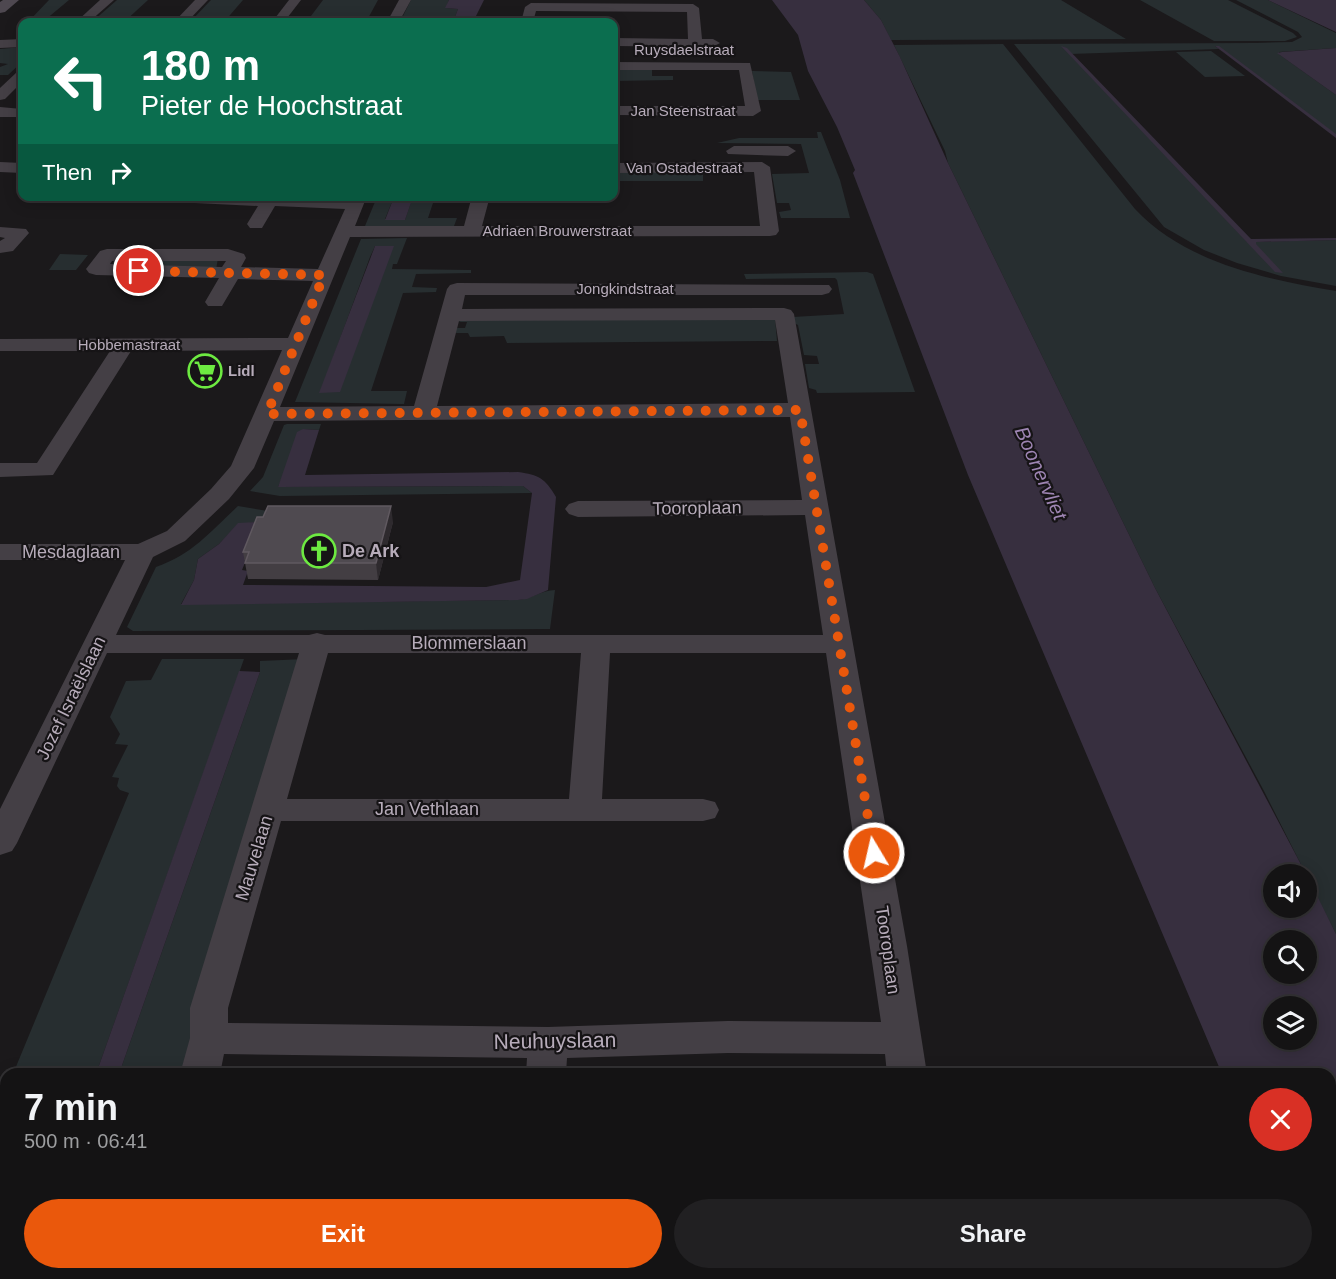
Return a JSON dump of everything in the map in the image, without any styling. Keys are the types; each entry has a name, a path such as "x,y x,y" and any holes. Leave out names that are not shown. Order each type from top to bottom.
{"main road":[{"path":"0,9 12,0"}],"street":[{"path":"87,18 108,0"},
{"path":"184,18 202,0"},
{"path":"281,18 295,0"},
{"path":"395,18 405,0"},
{"path":"528,18 531,7 693,8 695,42"},
{"path":"0,42 18,42"},
{"path":"618,42 713,43"},
{"name":"Ruysdaelstraat","path":"618,66 745,66 753,111"},
{"path":"0,96 18,79"},
{"name":"Jan Steenstraat","path":"618,111 753,111"},
{"path":"0,112 18,113"},
{"path":"0,123 18,123"},
{"name":"Van Ostadestraat","path":"718,151 788,151"},
{"path":"0,167 18,168"},
{"name":"Van Ostadestraat","path":"618,168 762,167 770,231"},
{"path":"0,181 18,181"},
{"path":"256,224 270,201"},
{"path":"142,552 176,536 220,494 242,468 358,201"},
{"path":"472,231 480,201"},
{"name":"Adriaen Brouwerstraat","path":"343,232 770,231"},
{"path":"0,232 20,233 6,247 0,247"},
{"path":"215,302 229,273 237,258 228,255 107,255 96,269 229,273 324,275"},
{"name":"Jongkindstraat","path":"424,412 457,289 822,289"},
{"name":"Jongkindstraat","path":"450,315 784,314"},
{"name":"Tooroplaan","path":"784,314 889,946 904,1056"},
{"name":"Hobbemastraat","path":"8,345 294,344"},
{"path":"0,367 8,345"},
{"path":"0,470 44,470 124,345"},
{"path":"267,414 800,410"},
{"name":"Tooroplaan","path":"578,509 815,507"},
{"name":"Mesdaglaan","path":"0,552 142,552"},
{"name":"Jozef Israëlslaan","path":"0,843 142,552"},
{"name":"Blommerslaan","path":"98,644 317,642 839,644"},
{"name":"Mauvelaan","path":"202,1068 209,1038 209,1008 317,642"},
{"path":"585,808 596,643"},
{"name":"Jan Vethlaan","path":"269,810 585,808 703,810"},
{"name":"Neuhuyslaan","path":"209,1038 547,1059 728,1037 904,1056"}],"shaded area":[{"path":"49,0 69,0 47,18 32,18"},
{"path":"117,0 148,0 128,18 97,18"},
{"path":"211,0 243,0 227,18 194,18"},
{"path":"323,0 378,0 368,18 310,18"},
{"path":"411,0 449,0 446,8 458,9 455,18 402,18"},
{"path":"864,0 1061,0 1126,39 891,40 881,20"},
{"path":"1140,0 1228,0 1297,37 1285,41 1214,41"},
{"path":"1236,0 1268,0 1336,33 1336,48 1279,52 1336,95 1336,135 1217,46 1215,46 1219,49 1070,54 1247,242 1336,240 1336,286 1281,276 1237,263 1204,250 1164,227 1014,44 1256,43 1292,42 1302,37 1298,32"},
{"path":"1003,44 1135,209 1155,228 1202,256 1228,266 1282,281 1336,291 1336,934 1317,896 1317,864 1301,864 1155,588 948,163 945,151 894,45"},
{"path":"18,47 18,66 8,75 0,75 0,67 8,64 0,63 0,49"},
{"path":"1211,51 1245,76 1205,77 1176,52"},
{"path":"618,68 652,69 652,76 673,76 673,80 618,81"},
{"path":"752,71 791,72 800,100 757,100"},
{"path":"817,132 821,132 840,180 850,218 781,218 779,212 791,210 789,203 777,203 772,174 809,173 801,144 717,143 739,138 818,138"},
{"path":"618,170 703,170 703,181 618,181"},
{"path":"375,201 392,201 385,219 405,220 411,201 434,201 428,218 457,218 454,226 365,226"},
{"path":"407,238 397,264 393,264 392,269 471,270 471,273 416,274 412,287 437,288 436,292 403,293 371,391 407,391 404,404 295,402 361,239","holes":["375,246 393,246 320,393"]},
{"path":"60,254 88,255 76,270 49,270"},
{"path":"218,258 216,270 112,265 114,261"},
{"path":"867,272 873,274 915,392 817,393 816,390 809,388 805,364 819,364 817,356 804,355 798,325 792,322 793,317 844,314 837,280 835,278 746,279 744,274"},
{"path":"775,318 777,341 507,343 504,336 470,337 468,333 453,333 454,328 465,328 467,322 458,322 466,319"},
{"path":"321,424 319,430 303,429 278,487 523,486 532,493 280,496 250,491 263,477 284,425"},
{"path":"238,506 274,512 270,521 238,524 219,544 198,559 194,580 181,604 518,600 555,590 550,629 133,631 127,627 156,567 191,549"},
{"path":"162,659 244,659 98,1068 15,1068 129,793 120,790 117,786 119,778 112,777 128,745 115,744 120,734 110,717 126,681 151,680"},
{"path":"305,659 189,1068 121,1068 260,672 260,661"}],"water":[{"path":"449,0 484,0 475,18 455,18 458,9 445,8"},
{"name":"Boonervliet","path":"772,0 864,0 881,20 1155,588 1301,864 1263,864 1263,918 1317,918 1317,895 1336,934 1336,1068 1219,1068 968,475 837,127 808,71 798,35"},
{"path":"1268,0 1336,0 1336,32"},
{"path":"1061,46 1067,48 1251,239 1336,238 1336,240 1256,242 1283,273 1275,272"},
{"path":"1215,46 1219,46 1336,134 1336,138"},
{"path":"1336,48 1336,95 1277,53 1282,52"},
{"path":"392,201 412,201 405,220 385,220"},
{"path":"375,246 394,246 340,392 319,393"},
{"path":"303,429 319,430 305,475 518,472 531,474 541,479 556,497 548,590 527,599 518,600 181,605 194,580 198,559 219,544 238,523 270,521 250,550 242,570 248,571 243,585 486,587 520,580 532,493 523,486 278,487 297,432"},
{"path":"239,671 260,672 121,1068 98,1068"}],"building":[{"name":"De Ark","path":"268,506 391,506 376,563 245,563 249,552 243,552 257,517 263,517"}],"place":[{"name":"Lidl","path":"205,371"},
{"name":"De Ark","path":"319,551"}],"route":[{"path":"139,271 324,275 267,414 800,410 874,853"}]}
